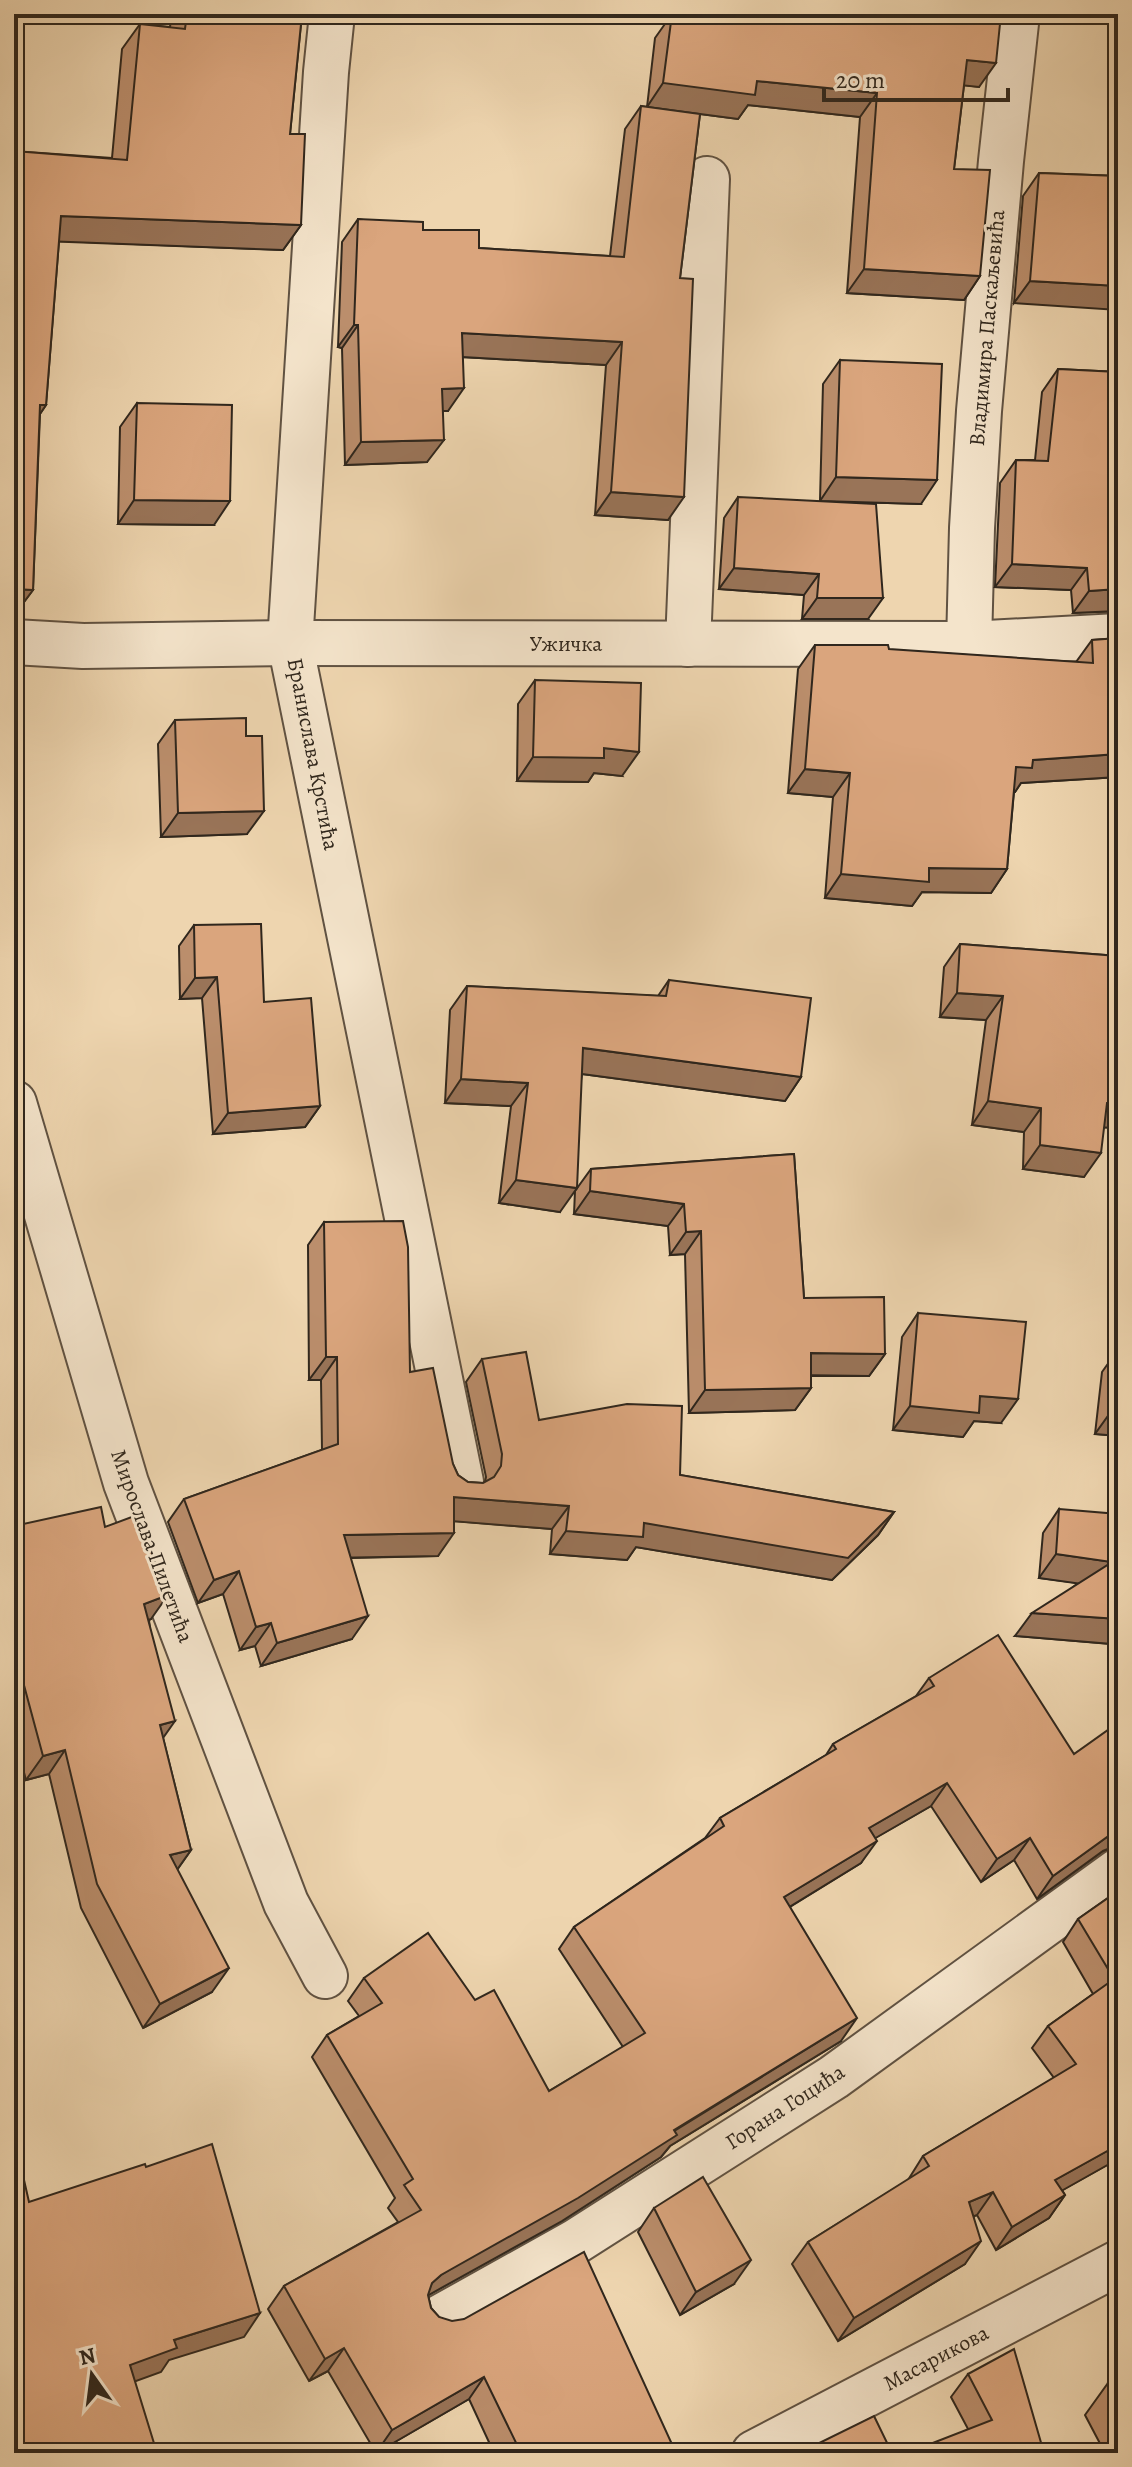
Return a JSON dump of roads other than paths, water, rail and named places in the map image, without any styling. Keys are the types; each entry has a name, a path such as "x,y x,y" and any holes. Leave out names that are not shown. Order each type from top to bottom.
{"street":[{"name":"Бранислава Крстића","path":"332,14 290,643 461,1482"},
{"name":"Владимира Паскаљевића","path":"969,644 979,411 1017,14"},
{"path":"688,644 707,179"},
{"name":"Ужичка","path":"14,642 83,646 290,643 969,644 1118,636"},
{"name":"Мирослава Пилетића","path":"14,1103 126,1483 286,1903 325,1976"},
{"name":"Горана Гоцића","path":"437,2319 575,2242 834,2077 1118,1871"},
{"name":"Масарикова","path":"754,2453 1118,2263"}]}
